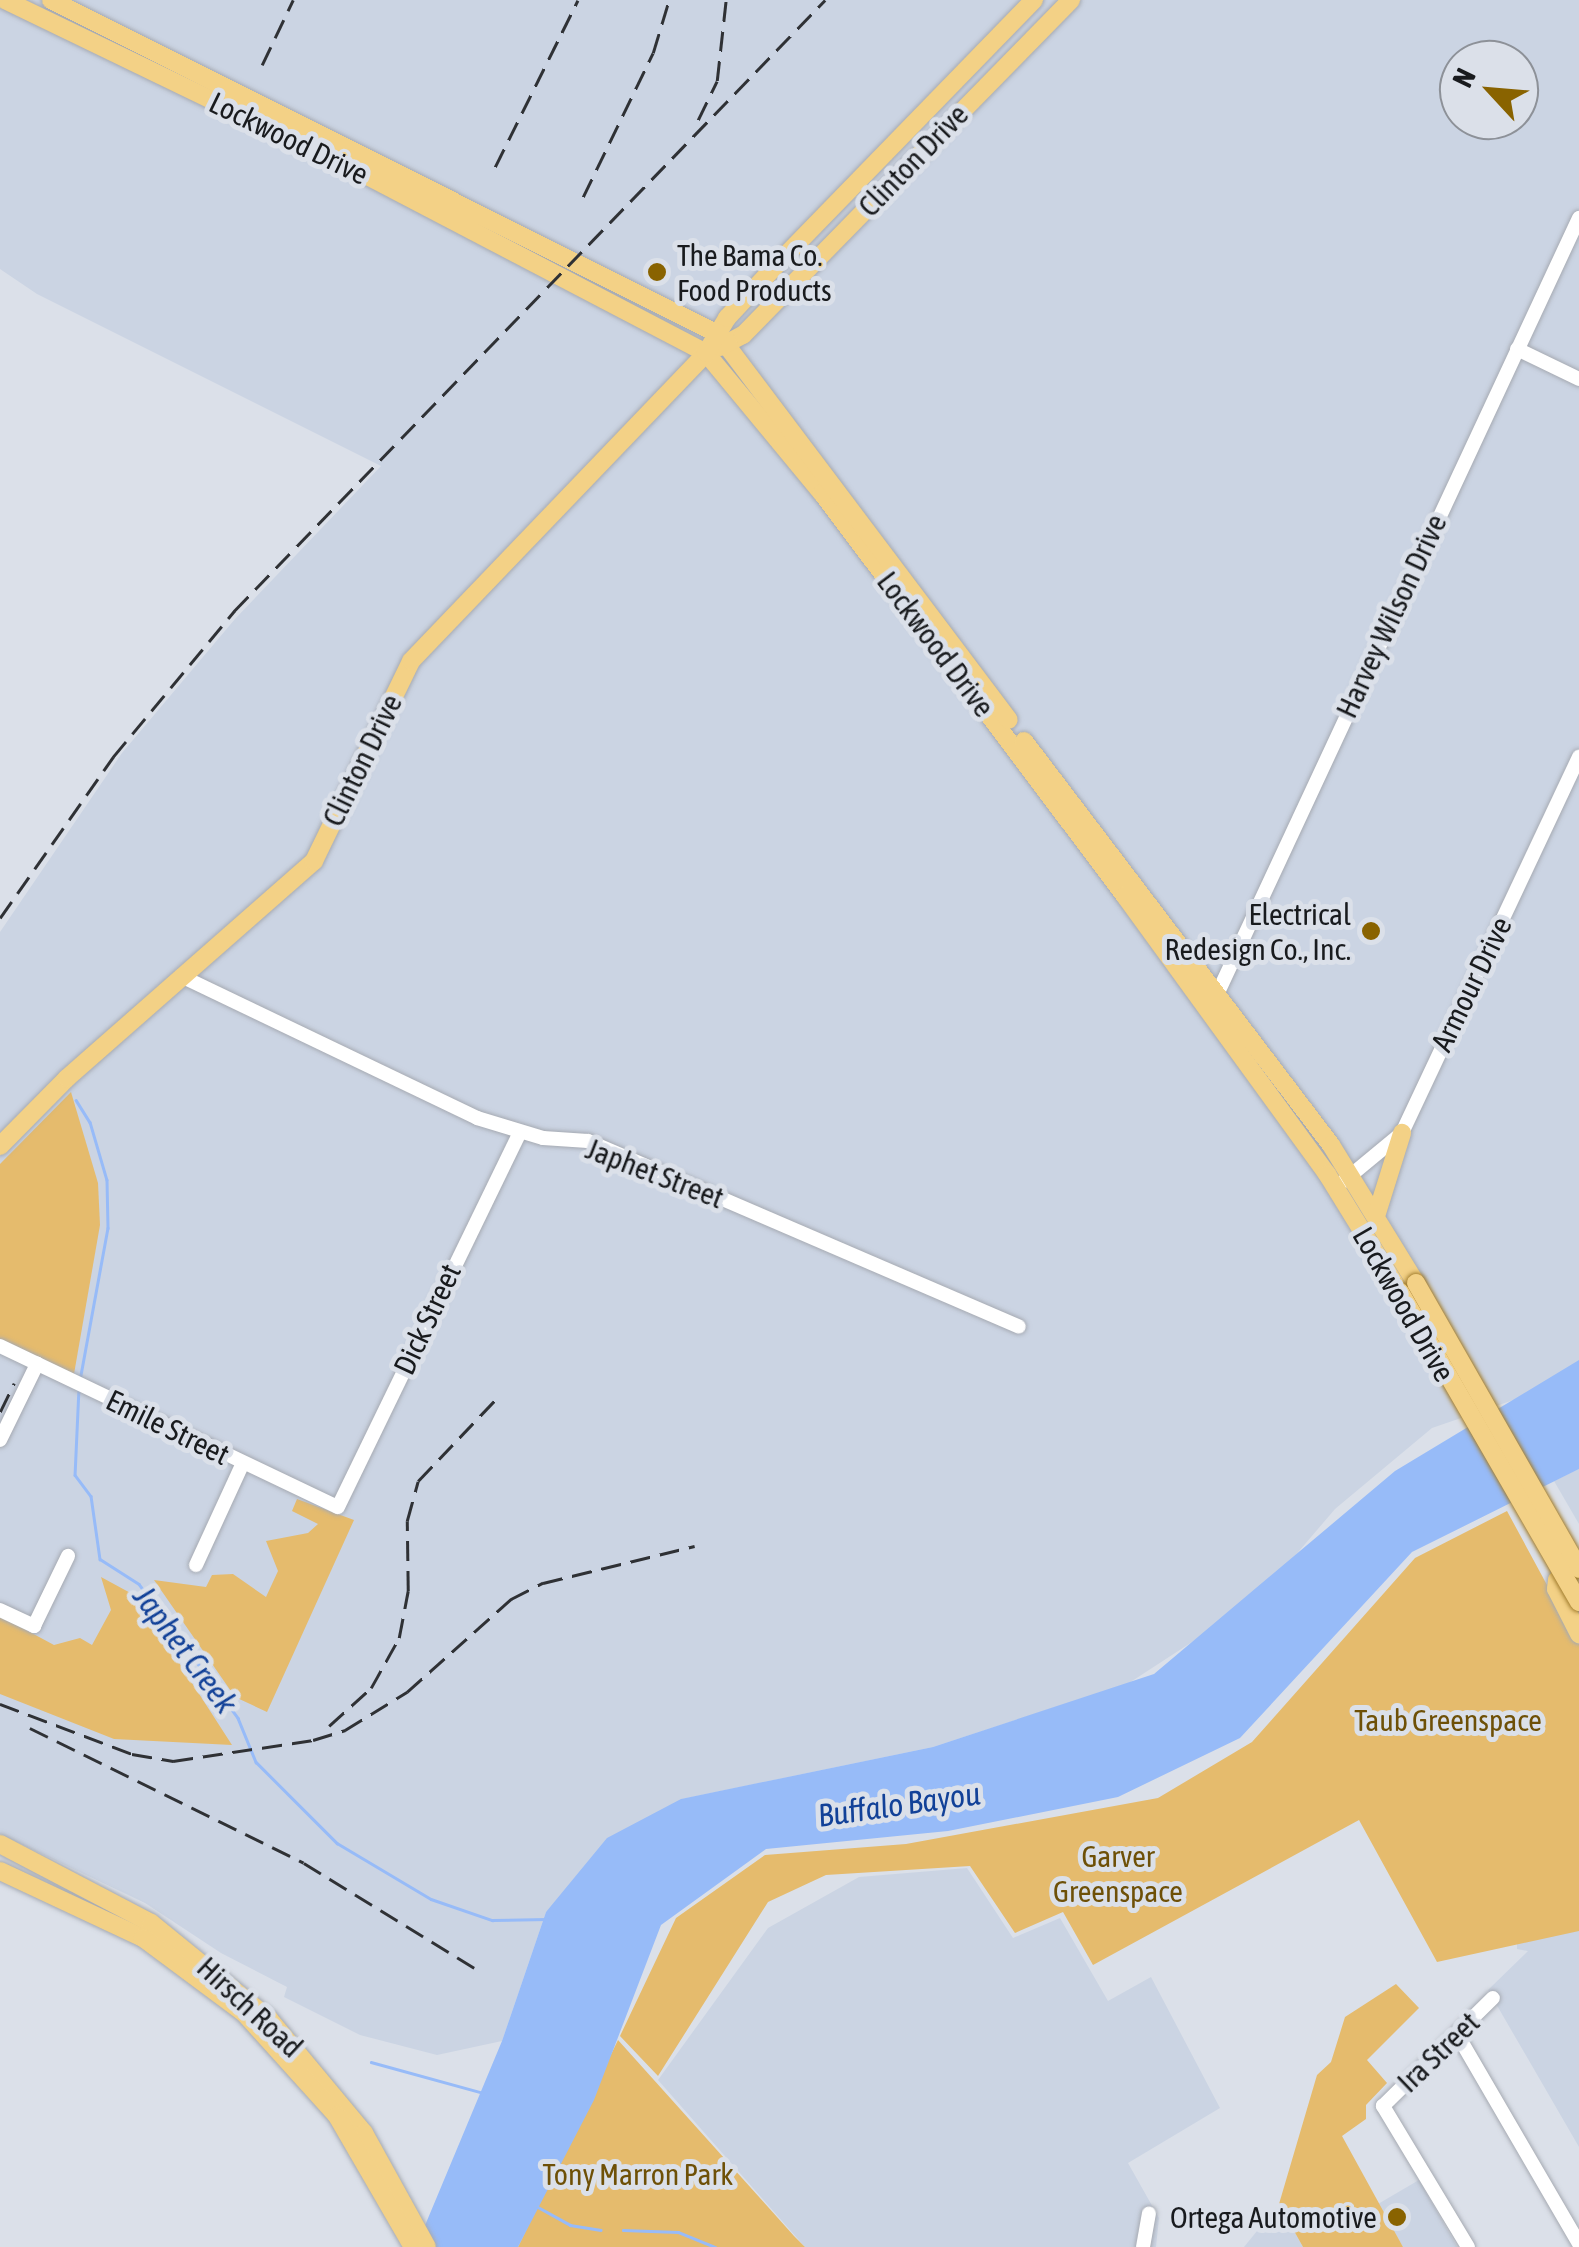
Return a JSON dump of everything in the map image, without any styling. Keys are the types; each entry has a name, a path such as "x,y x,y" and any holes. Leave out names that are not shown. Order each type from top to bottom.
{"main road":[{"name":"Lockwood Drive","path":"5,0 354,168 706,353 806,460"},
{"name":"Clinton Drive","path":"0,1146 182,976 314,861 411,660 722,338 961,74 1034,0"},
{"name":"Clinton Drive","path":"722,338 743,335 1071,0"},
{"name":"Lockwood Drive","path":"54,2 722,338 806,460 1352,1176 1377,1213 1408,1288 1579,1602"},
{"path":"48,21 54,2"},
{"path":"961,74 981,92"},
{"name":"Lockwood Drive","path":"1132,892 1213,1018 1408,1288 1579,1568"},
{"path":"1377,1213 1402,1133"},
{"path":"1579,1568 1557,1580 1556,1589 1579,1634"},
{"name":"Hirsch Road","path":"0,1844 86,1885 179,1943 290,2039 359,2136 428,2247"},
{"name":"Hirsch Road","path":"0,1871 142,1938 192,1971 276,2044 359,2136 413,2247"}],"street":[{"name":"Harvey Wilson Drive","path":"1213,1018 1215,996 1579,218"},
{"path":"1517,349 1579,379"},
{"name":"Armour Drive","path":"1336,1188 1402,1133 1579,757"},
{"name":"Japhet Street","path":"182,976 520,1133 588,1140 1019,1327"},
{"name":"Dick Street","path":"338,1507 520,1133"},
{"name":"Emile Street","path":"0,1346 338,1507"},
{"path":"0,1440 41,1366"},
{"path":"196,1565 244,1464"},
{"path":"0,1610 34,1626 68,1556"},
{"name":"Ira Street","path":"1468,2247 1383,2106 1493,1998"},
{"path":"1457,2034 1579,2244"},
{"path":"1143,2247 1149,2214"}],"shaded area":[{"path":"0,0 1579,0 1579,1366 1525,1396 1432,1428 1335,1509 1258,1599 1129,1683 933,1747 682,1799 546,1912 502,2041 437,2055 360,2035 284,1997 287,1987 221,1953 145,1903 0,1834 0,932 122,753 235,619 381,466 37,294 0,269"},
{"path":"1579,1469 1579,1524 1554,1481"},
{"path":"967,1868 1013,1938 1060,1918 1108,2001 1151,1977 1220,2108 1128,2163 1159,2218 1156,2247 805,2247 658,2080 768,1928 859,1877"},
{"path":"1579,1928 1579,2147 1488,1990 1528,1951 1517,1949 1517,1939"},
{"name":"Ortega Automotive","path":"1419,2180 1457,2247 1403,2247 1378,2204"},
{"path":"1279,2204 1303,2247 1244,2247"}],"green space":[{"path":"71,1092 98,1183 100,1225 74,1374 0,1340 0,1164"},
{"path":"297,1499 354,1520 267,1712 235,1697 154,1580 206,1587 212,1575 233,1574 266,1597 278,1571 266,1541 308,1533 318,1524 292,1511"},
{"path":"1507,1511 1579,1644 1579,1931 1437,1962 1359,1820 1093,1965 1063,1912 1015,1933 970,1866 826,1875 768,1902 658,2076 620,2036 676,1918 765,1855 906,1844 1158,1798 1252,1742 1415,1558"},
{"path":"101,1577 136,1596 232,1745 114,1739 0,1694 0,1616 54,1645 80,1638 92,1645 111,1610"},
{"path":"1396,1984 1419,2008 1367,2060 1387,2083 1366,2105 1366,2119 1342,2136 1403,2247 1303,2247 1279,2204 1317,2075 1331,2062 1345,2017"},
{"name":"Tony Marron Park","path":"618,2040 794,2236 805,2247 518,2247"}],"water":[{"name":"Buffalo Bayou","path":"1579,1360 1579,1469 1412,1552 1240,1738 1118,1797 948,1831 766,1849 661,1925 594,2100 518,2247 416,2247 502,2041 546,1912 607,1838 681,1799 933,1747 1154,1674 1395,1471"}],"waterway":[{"name":"Japhet Creek","path":"76,1100 90,1122 107,1180 108,1228 80,1380"},
{"name":"Japhet Creek","path":"79,1388 75,1475 91,1496 100,1559 139,1584 238,1718 256,1762 337,1843 431,1899 492,1920 547,1919"},
{"path":"371,2062 480,2092"},
{"path":"538,2207 570,2225 601,2230"},
{"path":"623,2230 678,2232 715,2247"}],"railway":[{"path":"262,65 293,0"},
{"path":"495,167 578,0"},
{"path":"583,197 653,53 669,0"},
{"path":"698,120 717,81 726,0"},
{"path":"0,918 113,757 234,611 825,0"},
{"path":"0,1412 14,1383"},
{"path":"329,1726 371,1688 399,1638 408,1591 407,1521 418,1481 497,1398"},
{"path":"0,1704 132,1754 173,1761 313,1740 345,1730 407,1692 511,1599 543,1583 695,1546"},
{"path":"30,1728 304,1863 481,1972"}],"place":[{"name":"The Bama Co. Food Products","path":"657,272"},
{"name":"Electrical Redesign Co., Inc.","path":"1371,931"},
{"name":"Ortega Automotive","path":"1397,2217"}],"park label":[{"name":"Taub Greenspace","path":"1448,1720"},
{"name":"Garver Greenspace","path":"1118,1873"}]}
